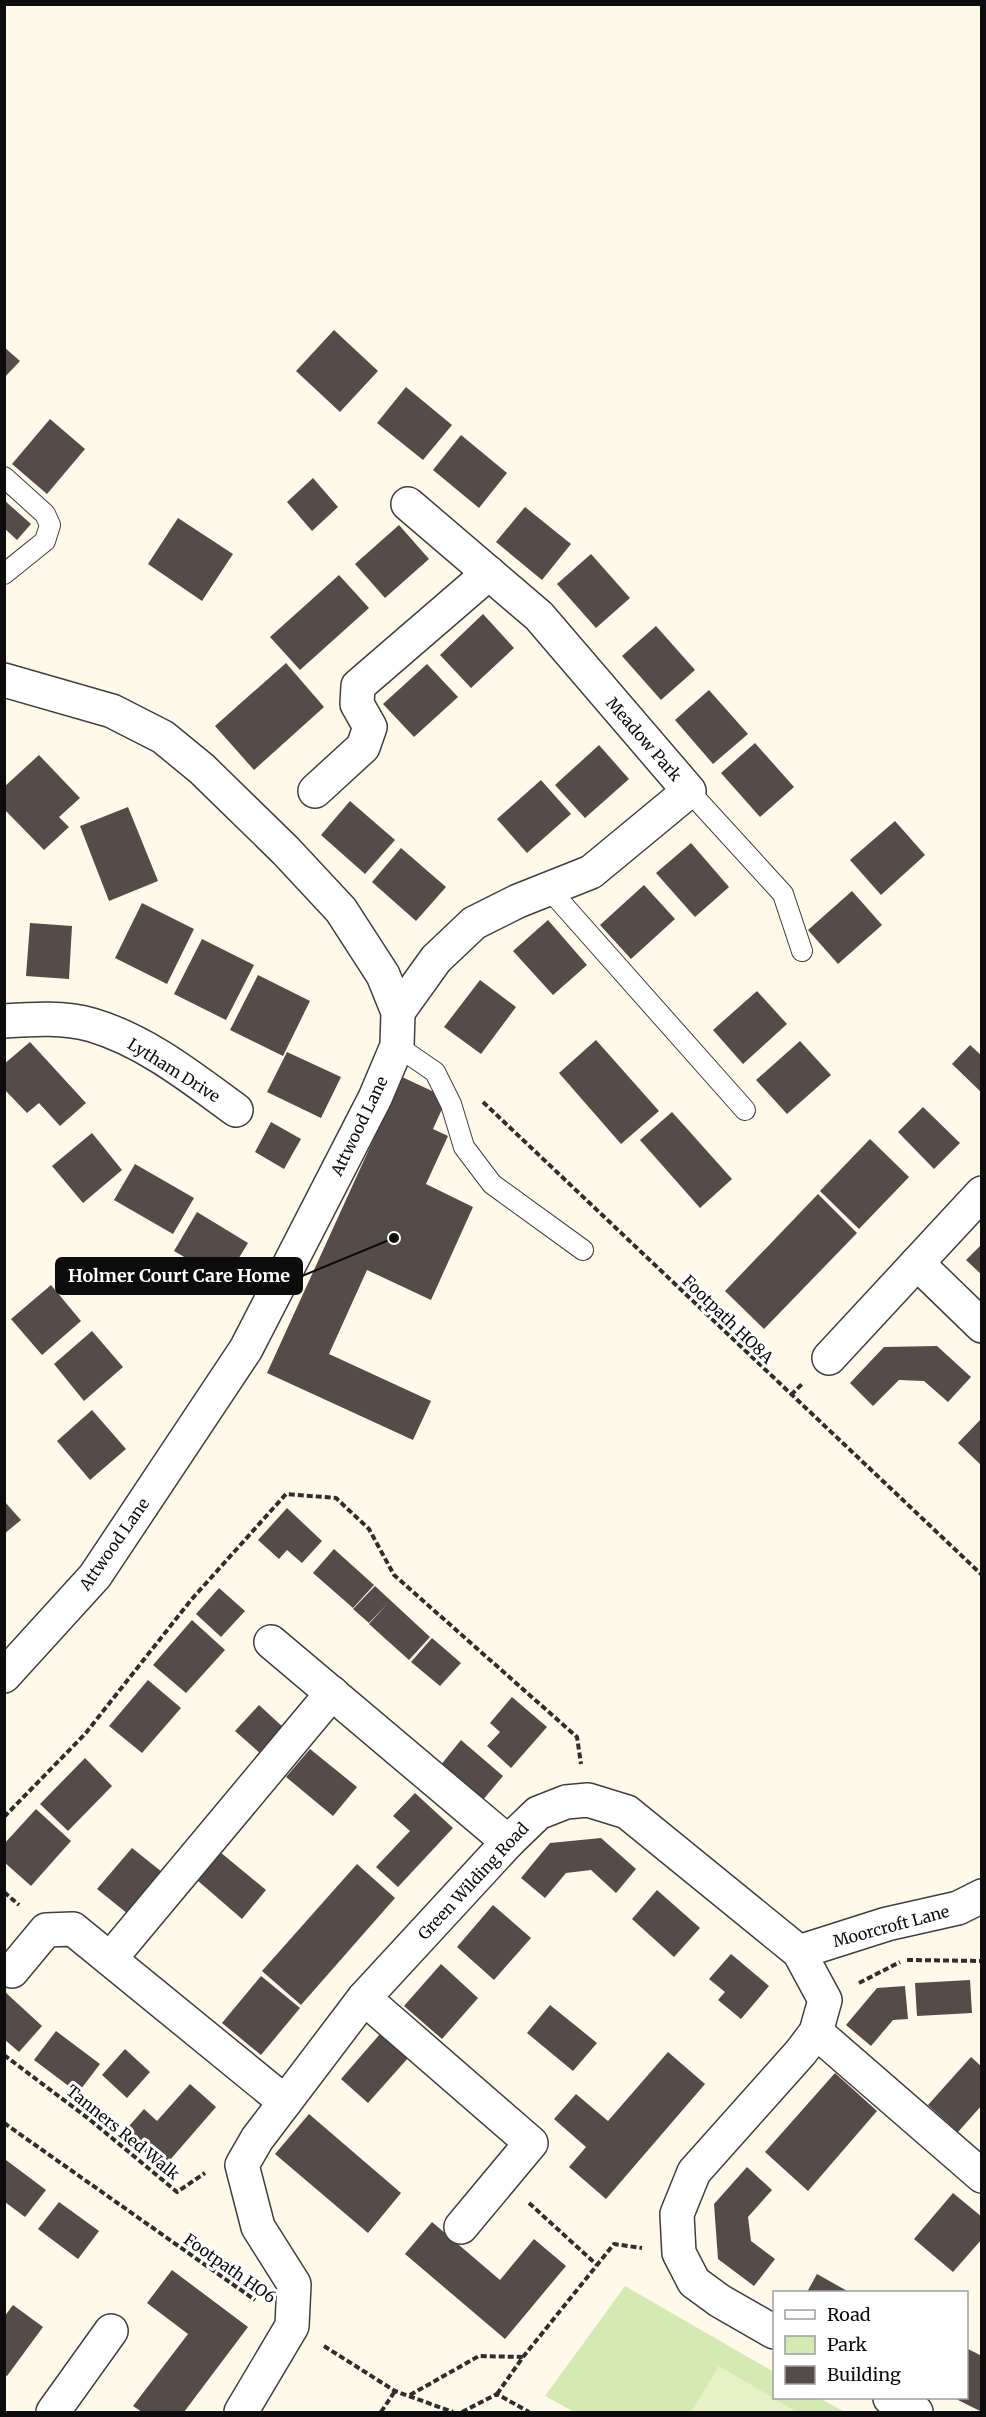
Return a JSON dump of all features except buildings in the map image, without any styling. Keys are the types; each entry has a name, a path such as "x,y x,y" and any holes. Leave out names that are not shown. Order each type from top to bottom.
{"street":[{"name":"Meadow Park","path":"398,1012 436,959 474,923 518,901 591,873 689,791 539,616 408,504"},
{"path":"315,791 363,747 370,727 357,704 358,686 489,573"},
{"name":"Attwood Lane","path":"4,680 112,711 164,737 202,769 286,851 341,910 383,975 398,1012 397,1046 375,1098 246,1349 95,1576 4,1676"},
{"name":"Lytham Drive","path":"4,1021 42,1019 92,1025 142,1046 188,1075 236,1110"},
{"path":"830,1358 981,1193"},
{"path":"917,1263 981,1326"},
{"path":"271,1642 508,1842"},
{"path":"110,1959 332,1693"},
{"name":"Green Wilding Road","path":"241,2412 292,2326 294,2284 258,2227 242,2164 258,2137 364,1998 537,1813 566,1802 588,1800 627,1812 799,1952 825,2000"},
{"name":"Moorcroft Lane","path":"799,1952 887,1924 958,1908 981,1896"},
{"path":"12,1971 46,1930 73,1929 285,2102"},
{"path":"364,1998 531,2143 461,2227"},
{"path":"773,2331 720,2301 694,2282 679,2253 677,2214 694,2172 801,2052 816,2032 825,2000"},
{"path":"816,2032 981,2176"},
{"path":"53,2412 111,2331"},
{"path":"893,2399 916,2412"}],"lane":[{"path":"4,477 45,514 50,525 45,541 4,574"},
{"path":"689,791 783,894 802,951"},
{"path":"549,889 745,1110"},
{"path":"397,1046 435,1072 451,1104 464,1147 492,1184 583,1250"}],"path":[{"name":"Footpath HO8A","path":"477,1096 981,1575"},
{"path":"825,2000 903,1960 981,1961"},
{"name":"Tanners Red Walk","path":"4,2055 89,2119 177,2192 258,2137"},
{"name":"Footpath HO6","path":"4,2123 292,2326 395,2391 453,2412"},
{"path":"502,2178 597,2265"},
{"path":"462,2412 497,2394 614,2244 679,2253"},
{"path":"410,2395 479,2356 524,2357"},
{"path":"381,2412 395,2391"},
{"path":"497,2394 530,2412"}],"green space":[{"path":"625,2286 773,2371 773,2399 821,2399 845,2412 574,2412 545,2396"},
{"path":"719,2366 797,2412 691,2412"}],"place":[{"name":"Holmer Court Care Home","path":"394,1238"}]}
